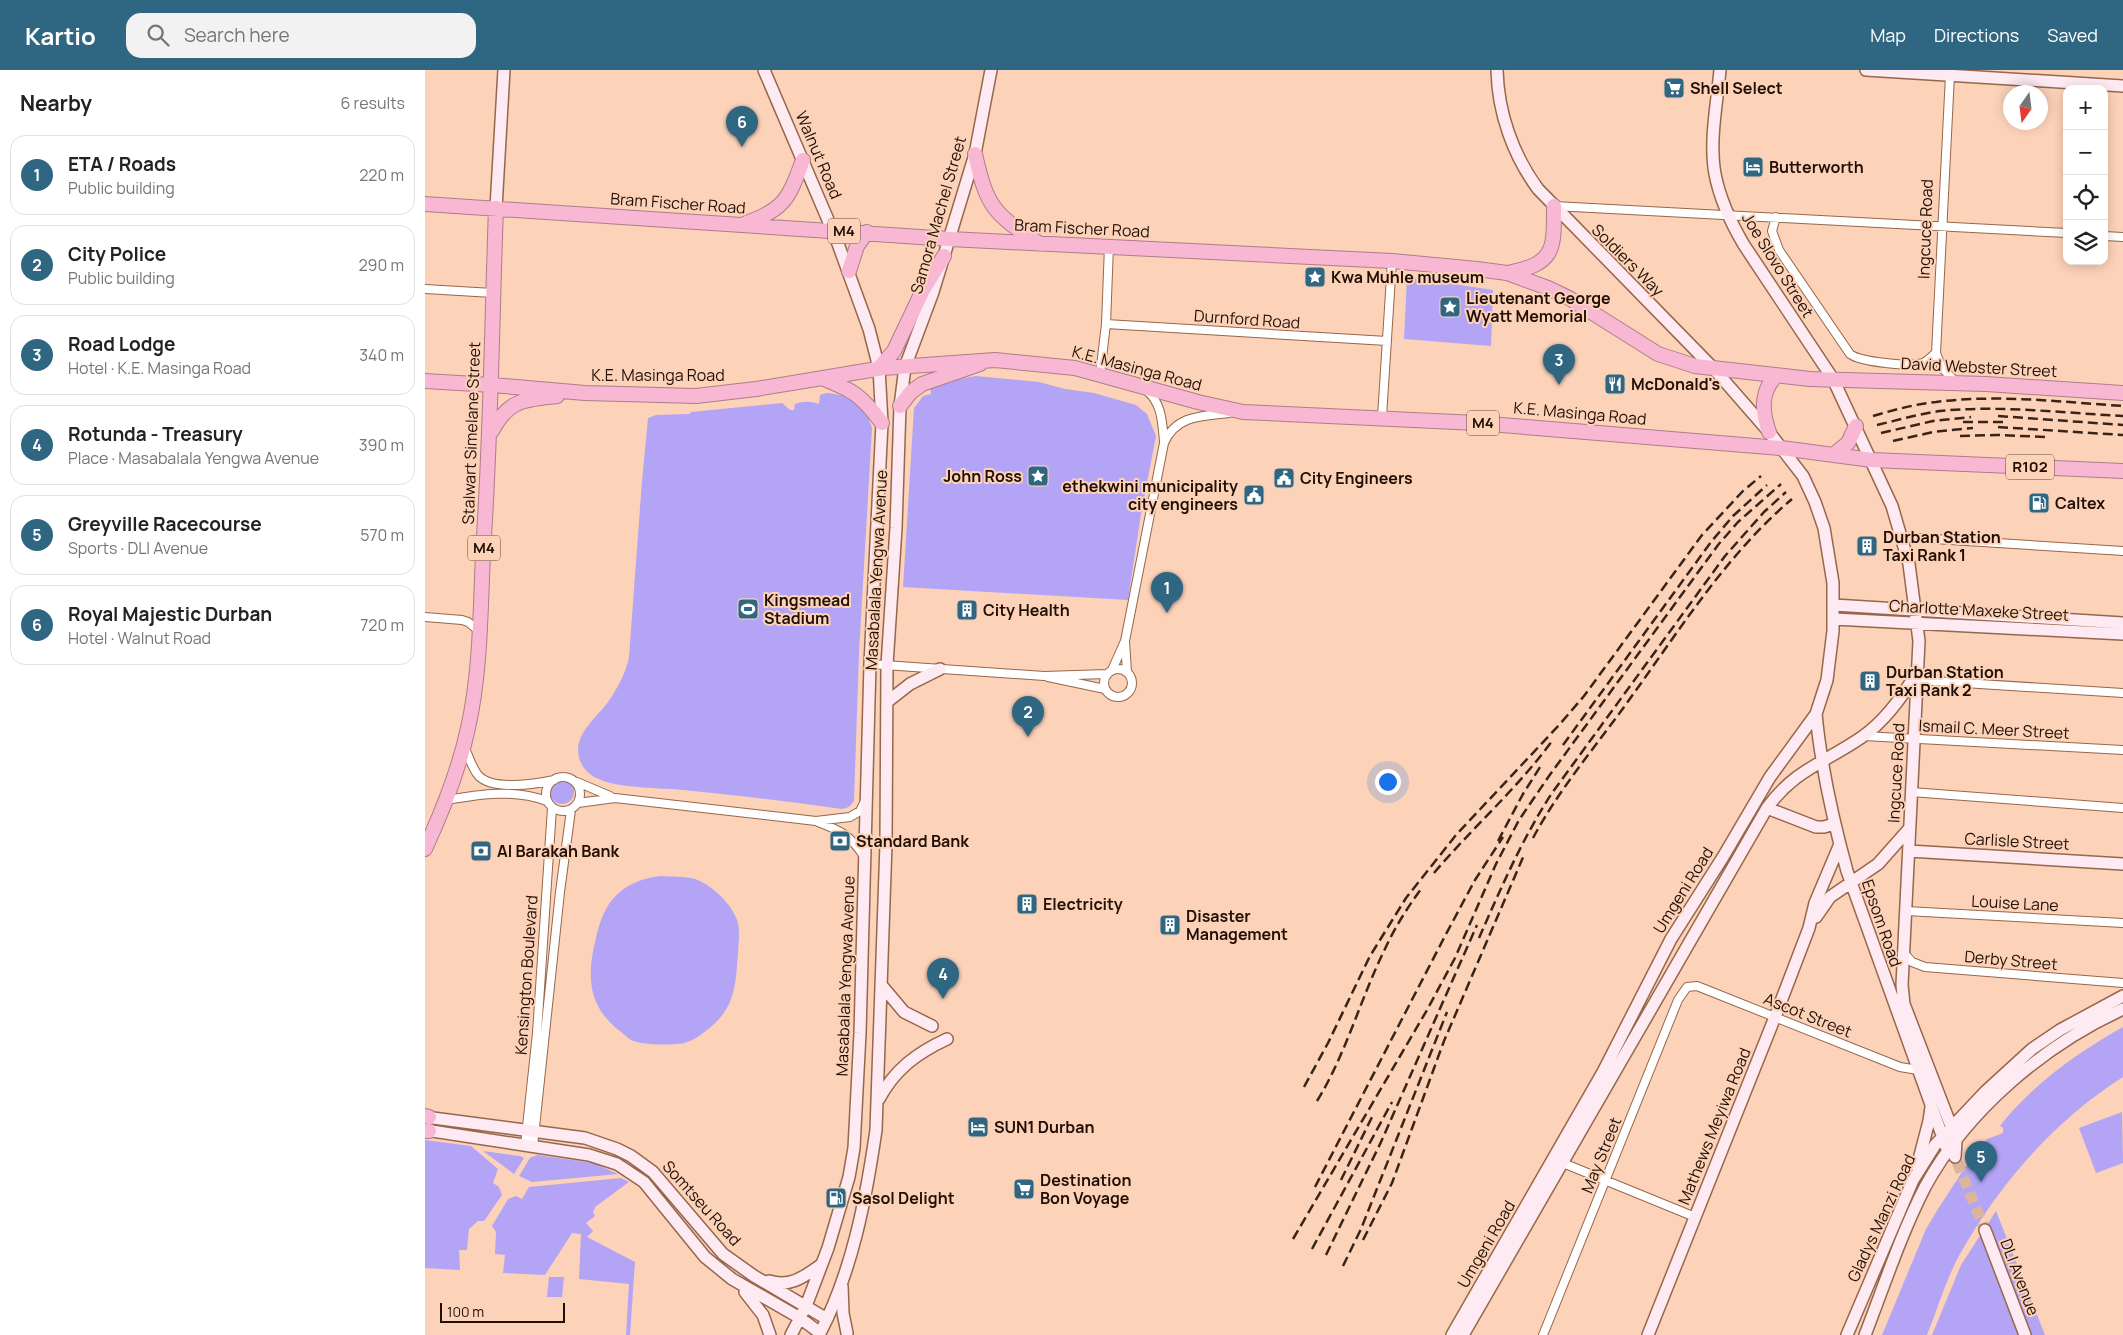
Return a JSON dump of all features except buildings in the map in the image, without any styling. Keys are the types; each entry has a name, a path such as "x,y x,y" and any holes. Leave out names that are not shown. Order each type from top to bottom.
{"highway":[{"path":"975,154 981,181 991,206 1013,226 1041,244"},
{"path":"738,225 770,214 784,203 803,160"},
{"name":"Bram Fischer Road","path":"425,204 867,232 949,239 1392,261 1507,274 1562,294 1658,354 1695,366 1776,376"},
{"path":"1507,274 1533,267 1544,260 1550,252 1554,237 1554,206"},
{"name":"Stalwart Simelane Street","path":"425,849 447,800 471,712 479,631 490,434 496,208"},
{"path":"849,271 857,246 867,232"},
{"path":"879,368 894,351 917,302 944,256"},
{"path":"900,406 911,392 922,384 990,360"},
{"name":"K.E. Masinga Road","path":"425,381 585,393 696,396 724,394 879,368 953,361 990,360 1048,364 1100,374 1198,402 1243,412 1487,423 1781,448"},
{"path":"1769,432 1764,418 1763,402 1769,382 1776,376 1833,379"},
{"path":"821,378 854,392 868,405 882,423"},
{"name":"David Webster Street","path":"1833,379 1956,383 2123,393"},
{"path":"490,434 499,418 512,406 536,399 585,393"},
{"path":"1833,456 1848,443 1856,426"},
{"name":"R102","path":"1781,448 1872,460 2123,471"}],"main road":[{"name":"Stalwart Simelane Street","path":"496,208 503,70"},
{"name":"Walnut Road","path":"764,70 849,271 879,368"},
{"name":"Samora Machel Street","path":"905,367 944,256 975,154 991,70"},
{"name":"Soldiers Way","path":"1497,70 1500,99 1508,131 1521,163 1541,193 1714,369 1781,448"},
{"name":"Joe Slovo Street","path":"1720,70 1713,158 1715,175 1727,214 1744,245 1833,379"},
{"path":"1867,70 1950,72 2123,86"},
{"name":"Masabalala Yengwa Avenue","path":"819,1334 842,1282 858,1226 870,1173 876,1130 883,987 887,665 896,528 900,406 905,367"},
{"name":"Masabalala Yengwa Avenue","path":"791,1335 806,1306 822,1264 839,1213 854,1148 860,1033 870,664 882,423 879,368"},
{"path":"1833,379 1856,426"},
{"name":"Ingcuce Road","path":"1856,426 1893,506 1903,536 1918,623 1918,675 1913,739 1902,985 1905,1004 1951,1126"},
{"name":"Umgeni Road","path":"1609,1075 1671,939 1723,857 1770,777 1816,714 1827,680 1834,619 1829,557 1815,502 1803,476 1781,448"},
{"name":"Charlotte Maxeke Street","path":"1834,605 2015,616 2091,627 2123,634"},
{"path":"2015,616 2015,628"},
{"name":"Charlotte Maxeke Street","path":"1834,619 2015,628 2091,627 2123,623"},
{"path":"887,702 910,684 940,669"},
{"name":"Umgeni Road","path":"1463,1335 1577,1128 1767,808 1787,784 1864,736 1895,705 1918,675"},
{"name":"Epsom Road","path":"1816,714 1822,761 1835,824 1851,882 1942,1137 1953,1157"},
{"path":"1767,808 1816,827 1835,824"},
{"name":"Mathews Meyiwa Road","path":"1809,928 1830,897 1878,864 1909,829"},
{"name":"Mathews Meyiwa Road","path":"1648,1335 1775,1017 1809,928 1815,903 1840,844"},
{"name":"Carlisle Street","path":"1909,851 2123,864"},
{"path":"1671,939 1685,948"},
{"path":"883,987 904,1012 933,1026"},
{"name":"Gladys Manzi Road","path":"1847,1335 1913,1180 1923,1162 1942,1137 1991,1086 2032,1049 2059,1030 2123,996"},
{"path":"1956,1142 1993,1100 2041,1058 2088,1027 2123,1009"},
{"path":"877,1102 890,1080 904,1065 927,1048 947,1039"},
{"path":"1913,1180 1929,1120 1931,1104"},
{"name":"Somtseu Road","path":"426,1124 531,1131 585,1138 617,1149 631,1156 653,1172 709,1239 740,1267 827,1318"},
{"name":"Somtseu Road","path":"426,1124 529,1146 595,1156 632,1172 656,1195 705,1257 732,1279 799,1318 819,1334"},
{"path":"1951,1126 1956,1142 1953,1157"},
{"name":"Gladys Manzi Road","path":"1865,1335 1915,1208 1926,1186 1953,1157"},
{"name":"Umgeni Road","path":"1452,1335 1558,1162"},
{"name":"DLI Avenue","path":"1985,1230 2025,1335"},
{"path":"740,1267 767,1280 786,1283 802,1278 822,1264"},
{"path":"732,1279 760,1309 766,1320 770,1335"},
{"path":"842,1282 843,1313 847,1333"},
{"path":"1868,1282 1883,1288"}],"street":[{"name":"Ingcuce Road","path":"1936,353 1950,72"},
{"path":"1554,206 2063,233"},
{"path":"1775,217 1772,231 1779,250 1850,354 1856,359 1864,361 1912,364 1923,363 1936,353 1942,368 1956,383"},
{"path":"2108,236 2123,237"},
{"path":"1100,374 1106,324 1109,246"},
{"path":"1382,417 1392,261"},
{"path":"425,289 493,293"},
{"name":"Durnford Road","path":"1106,324 1387,341"},
{"path":"1125,641 1127,672 1132,685 1126,695 1115,697 1105,689 1103,681 1110,672 1125,641 1164,443 1160,411 1150,394 1140,385"},
{"path":"1164,443 1173,428 1186,419 1243,412"},
{"path":"1903,536 2123,552"},
{"path":"425,617 462,620 468,622 479,631"},
{"path":"870,664 1044,676 1110,672 1120,669 1127,672"},
{"path":"1918,675 2123,692"},
{"path":"1044,676 1105,689"},
{"name":"Ismail C. Meer Street","path":"1864,736 2123,750"},
{"path":"463,746 478,776 487,782 517,785 567,777 615,798"},
{"path":"550,804 546,790 554,780"},
{"path":"447,800 485,794 517,793 550,804 561,811 571,810 578,803 581,794 575,782"},
{"path":"1911,792 2123,808"},
{"path":"578,803 615,798 816,821 836,820 856,815 866,799"},
{"name":"Kensington Boulevard","path":"531,1131 550,804"},
{"name":"Kensington Boulevard","path":"529,1146 571,810"},
{"path":"816,821 849,836 865,858"},
{"name":"Louise Lane","path":"1906,911 2123,922"},
{"name":"Derby Street","path":"1903,952 1912,962 1925,967 2123,983"},
{"name":"Ascot Street","path":"1687,987 1697,986 1900,1067 1918,1070"},
{"name":"May Street","path":"1543,1335 1678,1000 1687,987"},
{"path":"1558,1162 1695,1217"}],"shaded area":[{"path":"1407,277 1493,290 1491,346 1404,339"},
{"path":"976,376 1039,382 1065,389 1094,393 1136,405 1147,414 1156,436 1141,514 1128,600 903,587 914,408 923,396 931,394 930,384"},
{"name":"Kingsmead Stadium","path":"826,393 841,396 855,403 866,414 872,428 859,652 854,801 849,807 842,809 724,794 630,786 609,783 591,775 584,768 578,754 579,742 585,729 615,692 629,657 648,418 656,415 690,414 691,412 782,403 790,410 794,410 795,404 798,403 813,402 819,404 820,395"},
{"path":"562,780 570,784 574,792 570,800 562,804 554,800 550,792 554,784"},
{"path":"661,876 691,878 708,886 726,901 737,920 739,929 736,978 727,1007 714,1024 691,1041 680,1044 653,1044 631,1040 606,1018 599,1008 592,987 591,963 593,951 600,923 609,904 628,886 647,878"},
{"path":"2123,1027 2123,1077 2074,1113 2031,1155 2011,1178 1960,1254 1946,1283 1927,1335 1882,1335 1926,1229 1964,1169 1987,1139 2003,1133 2003,1128 2000,1126 2041,1083 2089,1047"},
{"path":"2122,1112 2123,1163 2096,1173 2079,1128"},
{"path":"425,1140 471,1146 498,1169 493,1183 499,1187 502,1195 484,1221 478,1221 469,1229 467,1250 459,1250 460,1270 425,1268"},
{"path":"483,1151 520,1156 524,1158 514,1174"},
{"path":"537,1155 594,1163 618,1174 532,1182 519,1176 530,1158"},
{"path":"621,1178 629,1182 595,1207 593,1212 595,1216 586,1223 593,1231 587,1237 635,1262 630,1335 626,1335 629,1284 579,1279 581,1234 572,1233 545,1275 503,1273 505,1255 495,1254 496,1232 492,1226 508,1199 516,1196 522,1199 529,1187"},
{"path":"1996,1211 2045,1335 1932,1335 1961,1265"},
{"path":"549,1277 564,1277 562,1297 547,1297"}],"tunnel":[{"path":"1957,1162 1985,1230"}],"railway":[{"path":"1873,416 1928,403 1983,399 2123,406"},
{"path":"1877,425 1932,412 1963,409 2031,410 2123,416"},
{"path":"1998,416 2123,425"},
{"path":"1881,433 1933,421 1971,417"},
{"path":"1963,422 2006,422"},
{"path":"1998,427 2123,435"},
{"path":"1893,441 1933,432 1973,428"},
{"path":"1960,436 2046,437"},
{"path":"1304,1087 1328,1043 1370,956 1406,898 1456,835 1584,696 1702,535 1743,491 1761,476"},
{"path":"1293,1239 1427,1010 1455,958 1496,864 1519,820 1718,545 1738,522 1781,484"},
{"path":"1563,745 1711,542 1733,516 1767,485"},
{"path":"1479,938 1522,846 1552,793 1725,556 1764,512 1786,492"},
{"path":"1533,838 1554,802 1685,621 1746,544 1792,499"},
{"path":"1434,873 1524,776 1552,741"},
{"path":"1498,841 1523,794 1542,764"},
{"path":"1315,1187 1475,880 1503,837"},
{"path":"1363,1240 1392,1183 1444,1041 1524,855"},
{"path":"1317,1101 1345,1046 1375,970 1388,943 1421,889"},
{"path":"1326,1255 1381,1142 1477,925"},
{"path":"1343,1266 1361,1229 1447,1012"},
{"path":"1312,1249 1392,1102"},
{"path":"1341,1180 1373,1115"}],"place":[{"name":"Shell Select","path":"1674,88"},
{"name":"Royal Majestic Durban","path":"742,147"},
{"name":"Butterworth","path":"1753,167"},
{"name":"Kwa Muhle museum","path":"1315,277"},
{"name":"Lieutenant George Wyatt Memorial","path":"1450,307"},
{"name":"McDonald's","path":"1615,384"},
{"name":"Road Lodge","path":"1559,385"},
{"name":"John Ross","path":"1038,476"},
{"name":"City Engineers","path":"1284,478"},
{"name":"ethekwini municipality city engineers","path":"1254,495"},
{"name":"Caltex","path":"2039,503"},
{"name":"Durban Station Taxi Rank 1","path":"1867,546"},
{"name":"Kingsmead Stadium","path":"748,609"},
{"name":"City Health","path":"967,610"},
{"name":"ETA / Roads","path":"1167,613"},
{"name":"Durban Station Taxi Rank 2","path":"1870,681"},
{"name":"City Police","path":"1028,737"},
{"name":"Standard Bank","path":"840,841"},
{"name":"Al Barakah Bank","path":"481,851"},
{"name":"Electricity","path":"1027,904"},
{"name":"Disaster Management","path":"1170,925"},
{"name":"Rotunda - Treasury","path":"943,999"},
{"name":"SUN1 Durban","path":"978,1127"},
{"name":"Greyville Racecourse","path":"1981,1182"},
{"name":"Destination Bon Voyage","path":"1024,1189"},
{"name":"Sasol Delight","path":"836,1198"}]}
